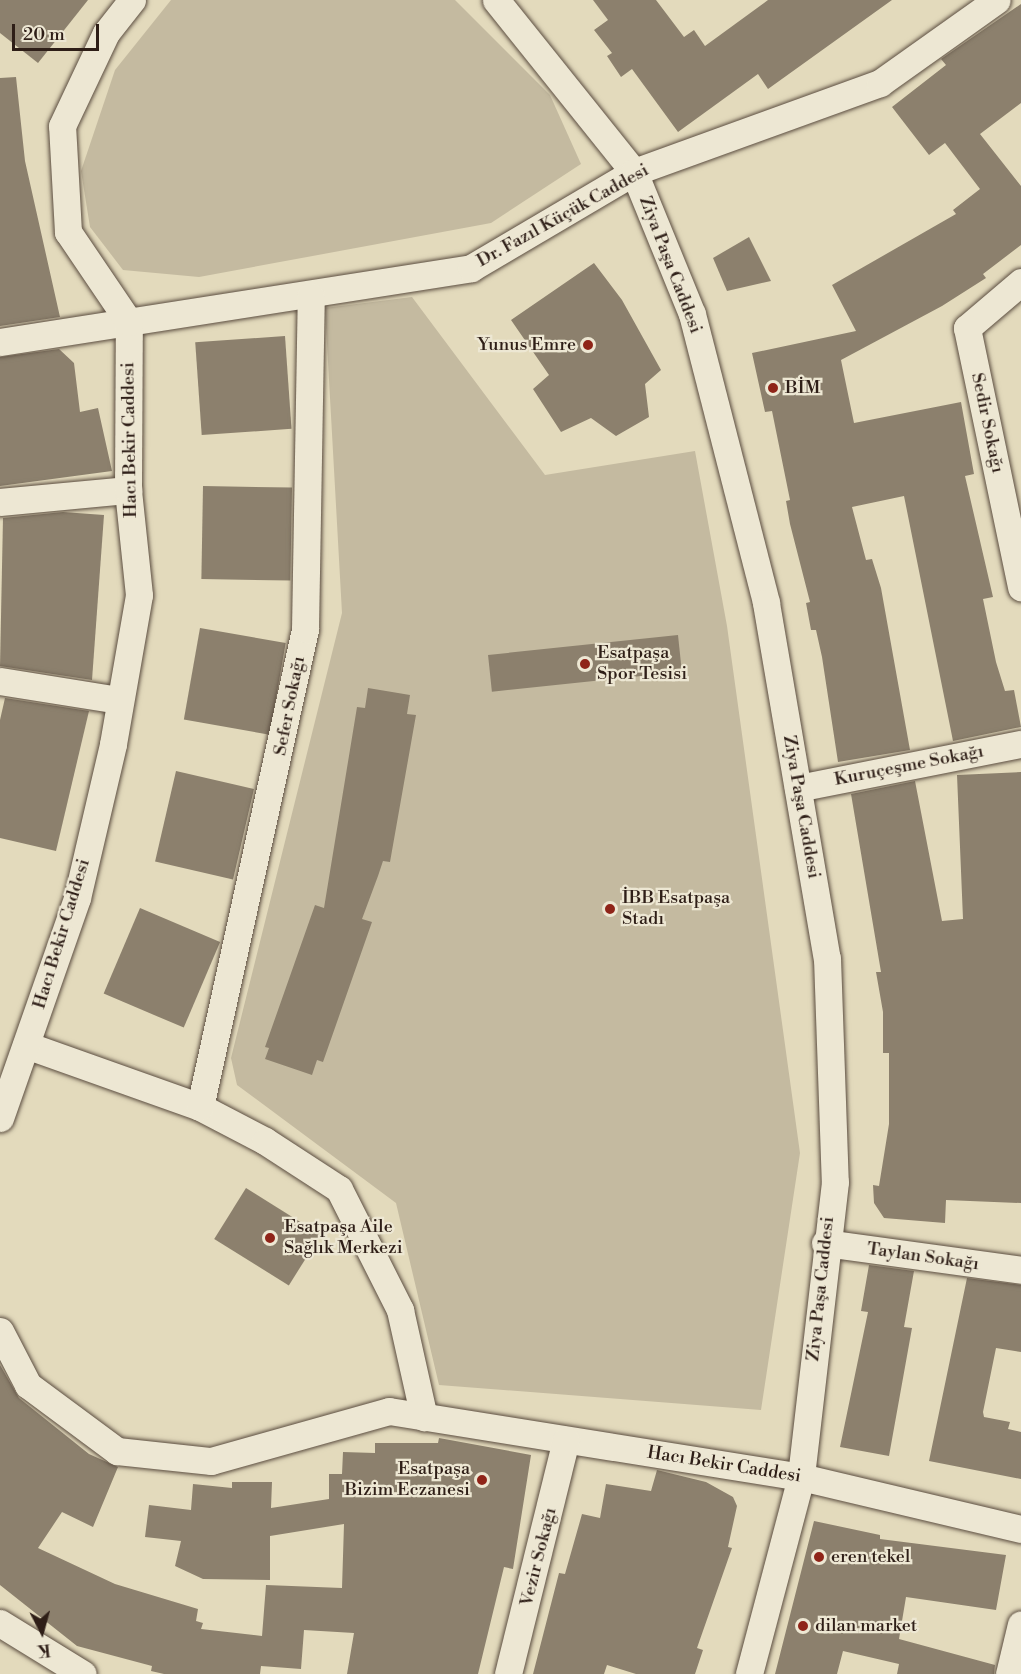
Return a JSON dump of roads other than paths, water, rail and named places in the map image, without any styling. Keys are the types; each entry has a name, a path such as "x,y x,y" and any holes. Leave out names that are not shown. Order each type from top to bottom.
{"street":[{"path":"129,322 68,232 62,126 106,33 132,0"},
{"name":"Ziya Paşa Caddesi","path":"496,0 634,172 692,314 766,603 827,958 835,1182 825,1243 801,1477 749,1674"},
{"name":"Dr. Fazıl Küçük Caddesi","path":"0,342 311,296 471,268 634,172 880,83 997,0"},
{"name":"Sedir Sokağı","path":"1021,282 967,328 1021,587"},
{"name":"Sefer Sokağı","path":"200,1107 305,629 311,296"},
{"name":"Hacı Bekir Caddesi","path":"0,1118 77,898 139,595 128,490 129,322"},
{"path":"0,502 128,490"},
{"path":"0,681 119,700"},
{"name":"Kuruçeşme Sokağı","path":"798,788 1021,744"},
{"path":"26,1045 200,1107 265,1141 339,1189 400,1310 424,1417"},
{"name":"Taylan Sokağı","path":"825,1243 1021,1270"},
{"name":"Hacı Bekir Caddesi","path":"0,1331 28,1385 117,1451 211,1461 389,1411 801,1477 1021,1529"},
{"name":"Vezir Sokağı","path":"508,1674 566,1440"},
{"path":"0,1623 83,1674"},
{"path":"1009,1674 1021,1624"}],"place":[{"name":"Yunus Emre","path":"588,345"},
{"name":"BİM","path":"773,388"},
{"name":"Esatpaşa Spor Tesisi","path":"585,664"},
{"name":"İBB Esatpaşa Stadı","path":"610,909"},
{"name":"Esatpaşa Aile Sağlık Merkezi","path":"270,1238"},
{"name":"Esatpaşa Bizim Eczanesi","path":"482,1480"},
{"name":"eren tekel","path":"819,1557"},
{"name":"dilan market","path":"803,1626"}]}
